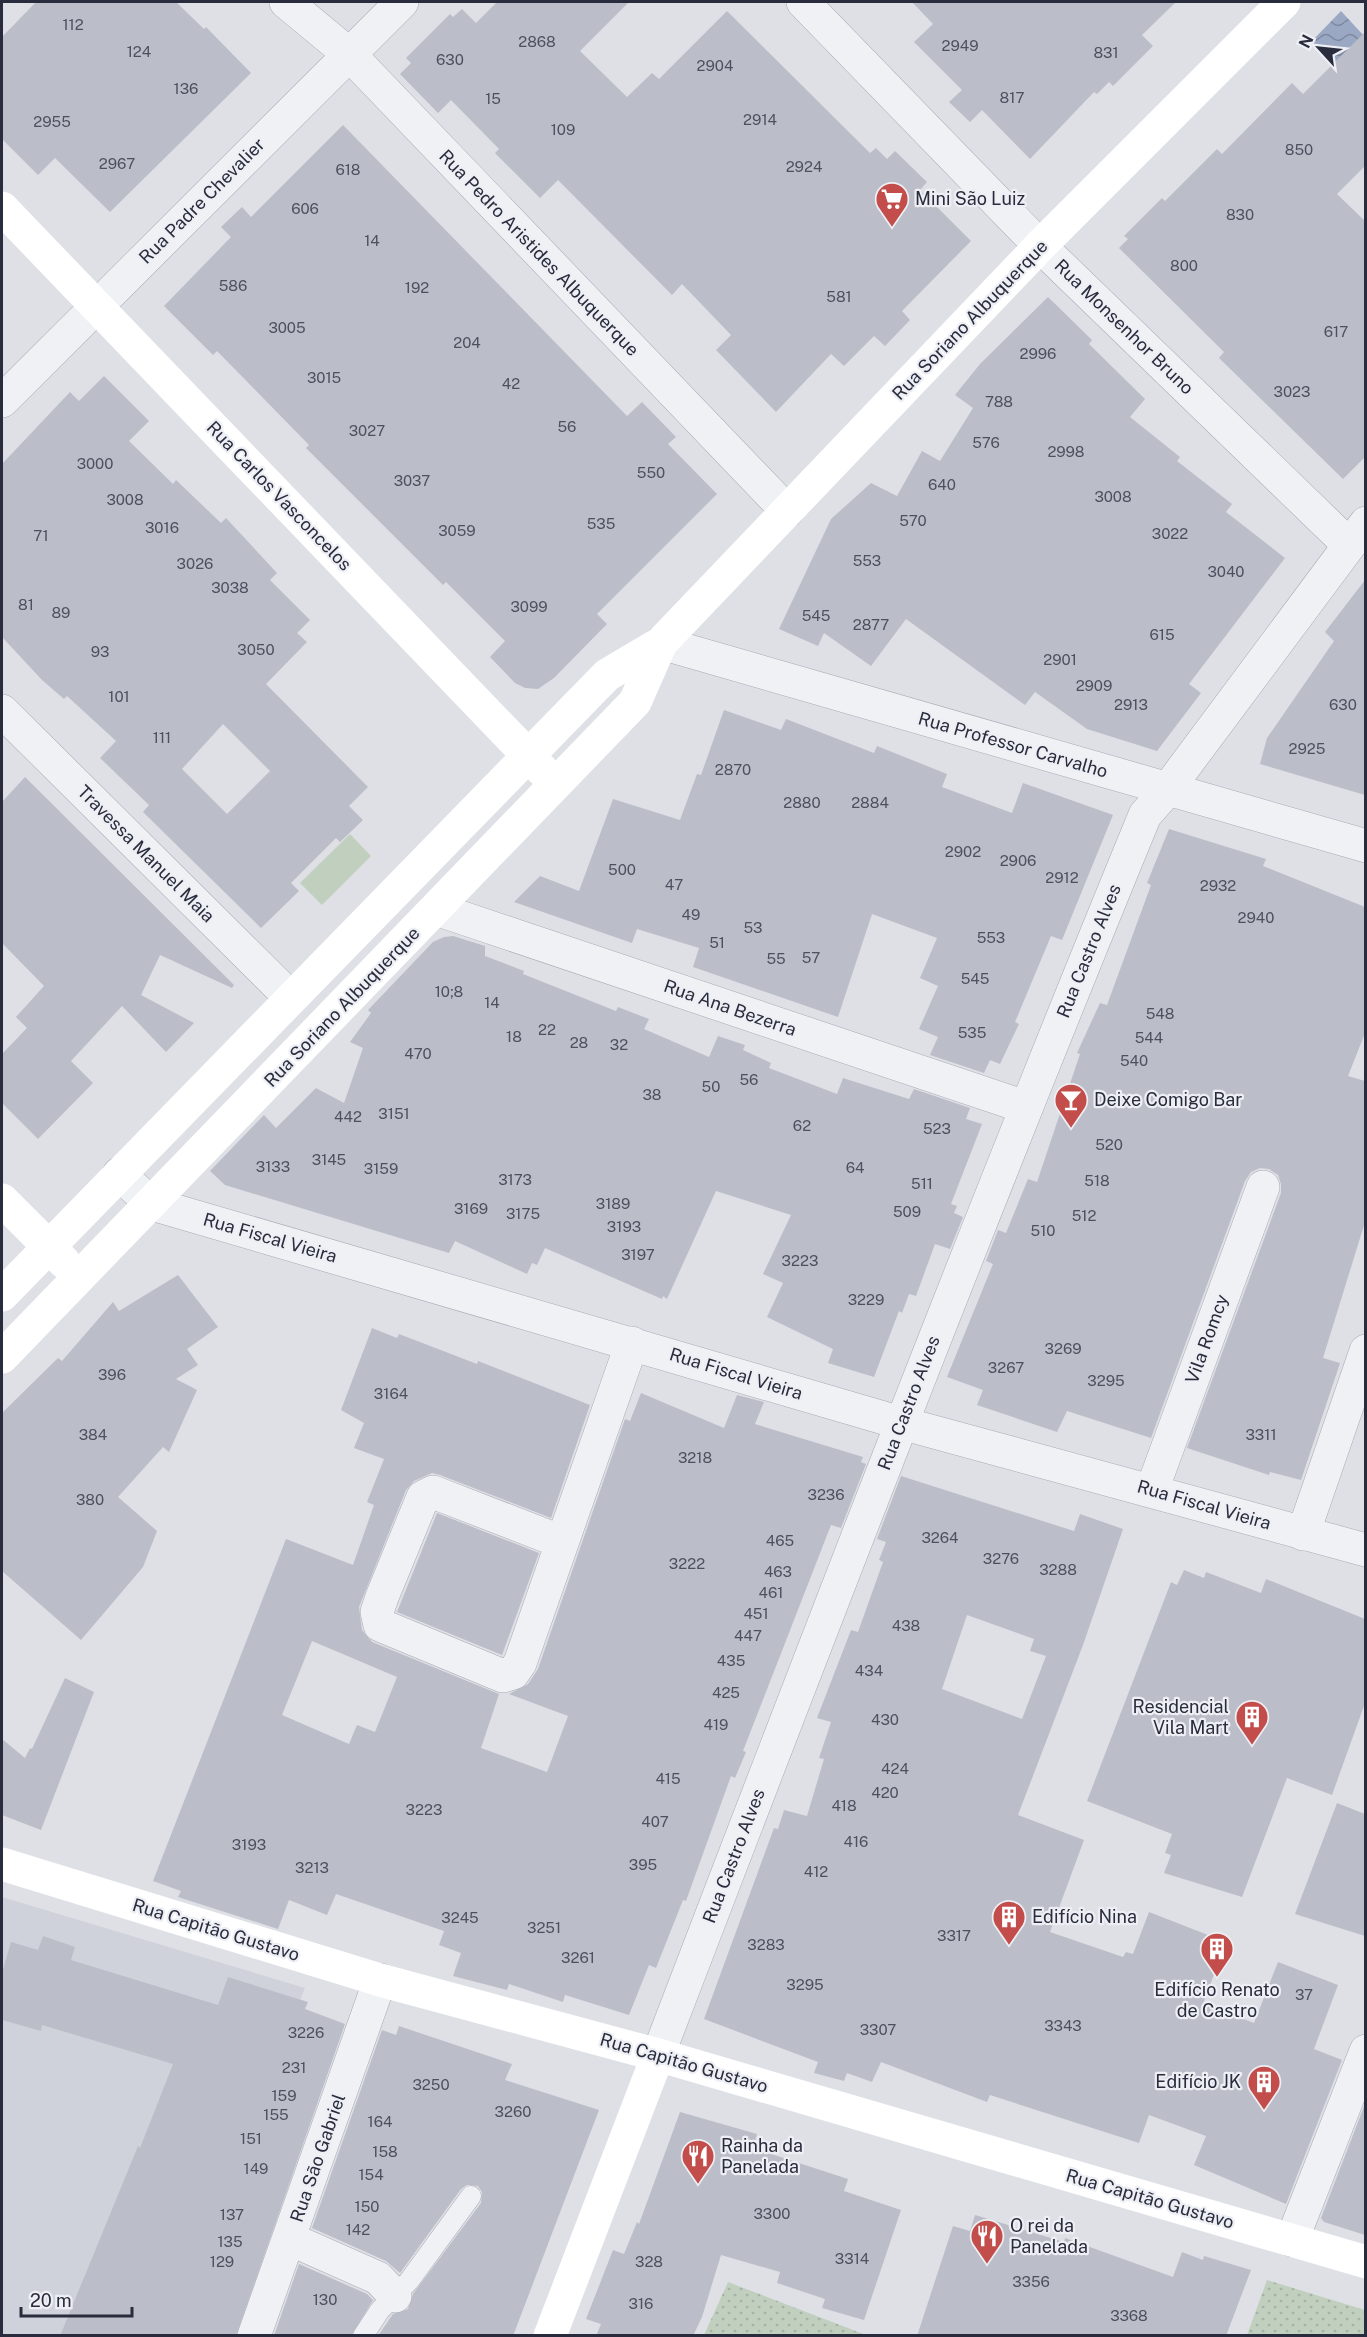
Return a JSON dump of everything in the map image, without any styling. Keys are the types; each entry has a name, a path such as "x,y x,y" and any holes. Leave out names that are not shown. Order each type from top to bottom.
{"main road":[{"name":"Rua Soriano Albuquerque","path":"2,1295 527,754 607,675 661,643 1040,246 1284,2"},
{"name":"Rua Carlos Vasconcelos","path":"2,208 556,784"},
{"name":"Rua Soriano Albuquerque","path":"2,1357 635,702 661,643"},
{"path":"2,1200 80,1278"},
{"name":"Rua Capitão Gustavo","path":"2,1864 380,1980 658,2055 1365,2262"},
{"name":"Rua Castro Alves","path":"550,2336 658,2055"}],"street":[{"name":"Rua Pedro Aristides Albuquerque","path":"286,2 350,55 787,511"},
{"name":"Rua Padre Chevalier","path":"2,401 402,2"},
{"name":"Rua Monsenhor Bruno","path":"802,2 1040,246 1357,534"},
{"name":"Rua Castro Alves","path":"658,2055 901,1423 1025,1107 1144,815 1167,790 1357,534"},
{"name":"Rua Professor Carvalho","path":"661,643 1365,846"},
{"name":"Travessa Manuel Maia","path":"2,711 290,997"},
{"name":"Rua Ana Bezerra","path":"436,909 1025,1107"},
{"name":"Rua Fiscal Vieira","path":"119,1174 152,1204 901,1423 1365,1550"},
{"name":"Vila Romcy","path":"1152,1490 1263,1187"},
{"path":"562,1542 433,1492 423,1497 382,1597 377,1612 380,1625 502,1676 513,1673 520,1663 632,1343"},
{"path":"1303,1534 1365,1351"},
{"name":"Rua São Gabriel","path":"254,2336 291,2239 380,1980"},
{"path":"1292,2240 1365,2050"},
{"path":"291,2239 378,2278 395,2296"}],"lane":[{"path":"363,2336 380,2310 409,2281 471,2196"}],"shaded area":[{"path":"2,1897 305,1988 167,2335 2,2335"}],"green space":[{"path":"350,834 371,856 322,905 300,883"},
{"path":"1267,2280 1365,2310 1365,2335 1247,2335"},
{"path":"728,2282 866,2335 704,2335"}],"water":[{"path":"1341,11 1365,37 1335,66 1311,42"}],"building":[{"path":"36,2 176,2 204,29 206,27 251,73 110,212 55,158 38,175 2,139 2,37"},
{"path":"497,2 629,2 580,51 627,97 652,73 659,79 727,11 870,153 876,148 887,159 895,151 927,182 920,190 971,241 902,311 910,320 885,346 874,336 844,366 831,354 776,412 716,350 731,335 682,284 672,295 558,180 540,198 495,153 499,149 451,100 438,113 400,74 411,63 406,58 450,14 453,17 462,9 476,23"},
{"path":"912,2 1176,2 1142,35 1153,46 1113,86 1109,82 1097,94 1094,92 1030,159 982,110 970,122 949,102 962,90 914,42 933,24"},
{"path":"1365,32 1365,166 1337,194 1365,221 1365,457 1343,479 1219,358 1224,352 1119,248 1128,239 1124,236 1162,198 1165,201 1217,149 1222,154 1292,83 1303,94"},
{"path":"343,125 627,416 642,402 676,437 668,444 717,494 597,614 607,624 554,678 538,689 525,688 515,683 490,657 505,641 446,582 443,585 306,448 309,445 217,351 213,355 164,306 231,237 221,227 242,207 251,217"},
{"path":"1048,297 1092,340 1089,344 1145,399 1130,417 1180,457 1177,461 1232,504 1226,512 1285,558 1189,684 1201,693 1157,751 1087,729 1035,692 1025,705 906,619 871,666 824,633 818,646 779,629 831,519 871,483 897,496 922,451 940,461 973,408 955,395 980,364"},
{"path":"104,376 149,421 129,441 173,484 176,480 221,523 226,518 277,573 270,580 310,620 297,633 307,642 266,684 368,787 349,806 363,820 340,842 336,838 291,883 299,891 261,928 143,812 149,805 100,758 116,741 67,696 64,699 42,680 2,637 2,464 70,392 79,401","holes":["223,724 270,771 227,814 182,769"]},
{"path":"1365,580 1365,795 1260,764 1267,738 1334,641 1325,632"},
{"path":"724,710 781,730 786,719 874,753 877,746 947,774 942,787 1012,813 1023,783 1113,815 1062,940 1051,936 1015,1022 1019,1024 1000,1064 990,1060 984,1073 930,1055 938,1037 919,1029 938,986 920,978 937,938 872,914 838,1017 693,967 699,948 637,929 632,943 514,902 540,876 579,891 613,799 680,820 697,774 701,775"},
{"path":"25,777 234,985 232,988 160,955 141,995 194,1023 166,1052 122,1006 71,1061 93,1083 38,1139 2,1103 2,1054 27,1028 16,1017 44,986 2,943 2,802"},
{"path":"1169,829 1266,859 1263,866 1365,907 1365,1033 1348,1076 1365,1081 1365,1222 1323,1358 1340,1363 1301,1480 1270,1472 1269,1475 1187,1448 1281,1193 1278,1175 1269,1169 1260,1168 1251,1172 1245,1181 1151,1438 1067,1411 1057,1432 977,1405 983,1390 947,1377 993,1264 986,1261 998,1230 1006,1233 1028,1179 1037,1182 1080,1054 1077,1053 1100,1003 1107,1005 1151,885 1147,883"},
{"path":"453,936 485,946 485,956 524,971 523,974 616,1011 618,1007 649,1019 644,1029 709,1057 718,1036 745,1045 743,1050 771,1063 769,1068 837,1094 843,1078 909,1099 914,1089 970,1108 966,1119 982,1124 951,1204 957,1206 954,1213 963,1217 950,1249 935,1244 916,1296 909,1294 902,1313 899,1311 874,1377 828,1363 833,1349 767,1317 783,1283 763,1274 791,1215 716,1191 667,1299 663,1296 662,1299 545,1248 537,1265 532,1263 527,1274 455,1241 449,1253 225,1185 210,1171 264,1115 276,1128 316,1088 344,1103 363,1048 350,1042 371,1013 368,1010 433,942"},
{"path":"178,1275 218,1327 187,1349 198,1365 176,1379 197,1390 169,1452 163,1447 118,1497 157,1531 143,1567 81,1640 2,1571 2,1413 58,1358 62,1361 113,1302 119,1311"},
{"path":"372,1328 397,1338 399,1334 477,1364 478,1361 590,1405 551,1518 440,1475 432,1473 414,1481 406,1490 359,1607 362,1630 372,1642 499,1694 481,1748 547,1772 568,1716 509,1694 528,1684 538,1669 625,1419 630,1421 641,1393 724,1428 737,1395 764,1402 755,1424 863,1457 861,1462 866,1464 841,1528 831,1525 743,1751 746,1752 735,1778 731,1776 686,1901 683,1900 656,1968 649,1965 629,2015 565,1995 563,2002 509,1984 507,1990 453,1976 461,1953 439,1945 444,1931 336,1894 327,1915 289,1900 278,1929 178,1897 181,1891 153,1881 286,1539 353,1565 374,1505 367,1502 384,1459 354,1448 364,1423 341,1410","holes":["312,1641 397,1677 375,1732 357,1725 349,1744 282,1715"]},
{"path":"901,1476 1074,1531 1080,1514 1123,1529 1083,1645 1018,1815 1084,1840 1050,1932 1123,1957 1126,1952 1133,1954 1149,1912 1226,1942 1203,2004 1254,2023 1278,1962 1338,1985 1314,2049 1342,2060 1286,2204 1194,2165 1206,2136 1149,2115 1139,2143 990,2095 987,2102 881,2062 872,2082 847,2073 844,2081 814,2073 818,2062 704,2019 774,1828 778,1829 784,1810 807,1816 824,1759 819,1758 831,1722 817,1718 851,1630 858,1632 883,1562 879,1560 886,1542 877,1539","holes":["967,1615 1034,1639 1030,1651 1046,1656 1022,1719 942,1689"]},
{"path":"437,1513 539,1553 502,1655 397,1612"},
{"path":"1184,1570 1204,1578 1206,1572 1261,1593 1266,1579 1365,1619 1365,1703 1332,1795 1287,1778 1242,1897 1164,1873 1171,1855 1165,1853 1172,1834 1087,1801 1171,1582 1177,1585"},
{"path":"65,1678 94,1692 41,1830 2,1815 2,1739 25,1758 30,1748 32,1749"},
{"path":"1337,1803 1365,1814 1365,1936 1295,1914"},
{"path":"43,1936 75,1947 71,1960 218,2005 228,1977 308,2002 305,2009 345,2024 236,2336 60,2336 173,2064 42,2025 41,2031 2,2020 2,1973 11,1942 38,1950"},
{"path":"399,2026 512,2064 505,2080 599,2110 513,2336 378,2336 393,2314 408,2309 413,2294 481,2203 482,2192 478,2186 467,2185 461,2189 400,2273 386,2261 312,2228 382,2030 396,2035"},
{"path":"1365,2104 1365,2235 1324,2222 1321,2218"},
{"path":"680,2112 757,2134 753,2148 848,2179 844,2191 901,2210 864,2320 822,2308 825,2299 777,2283 780,2272 721,2255 702,2317 693,2336 596,2336 601,2324 586,2319 613,2250 624,2254 637,2222 639,2224"},
{"path":"975,2215 1064,2242 1065,2238 1173,2277 1182,2252 1203,2260 1204,2256 1251,2270 1226,2336 917,2336 953,2226 970,2231"},
{"path":"299,2264 367,2294 373,2300 351,2336 274,2336"}],"place":[{"name":"Mini São Luiz","path":"892,228"},
{"name":"Deixe Comigo Bar","path":"1071,1129"},
{"name":"Residencial Vila Mart","path":"1252,1746"},
{"name":"Edifício Nina","path":"1009,1946"},
{"name":"Edifício Renato de Castro","path":"1217,1978"},
{"name":"Edifício JK","path":"1264,2111"},
{"name":"Rainha da Panelada","path":"698,2185"},
{"name":"O rei da Panelada","path":"987,2265"}]}
